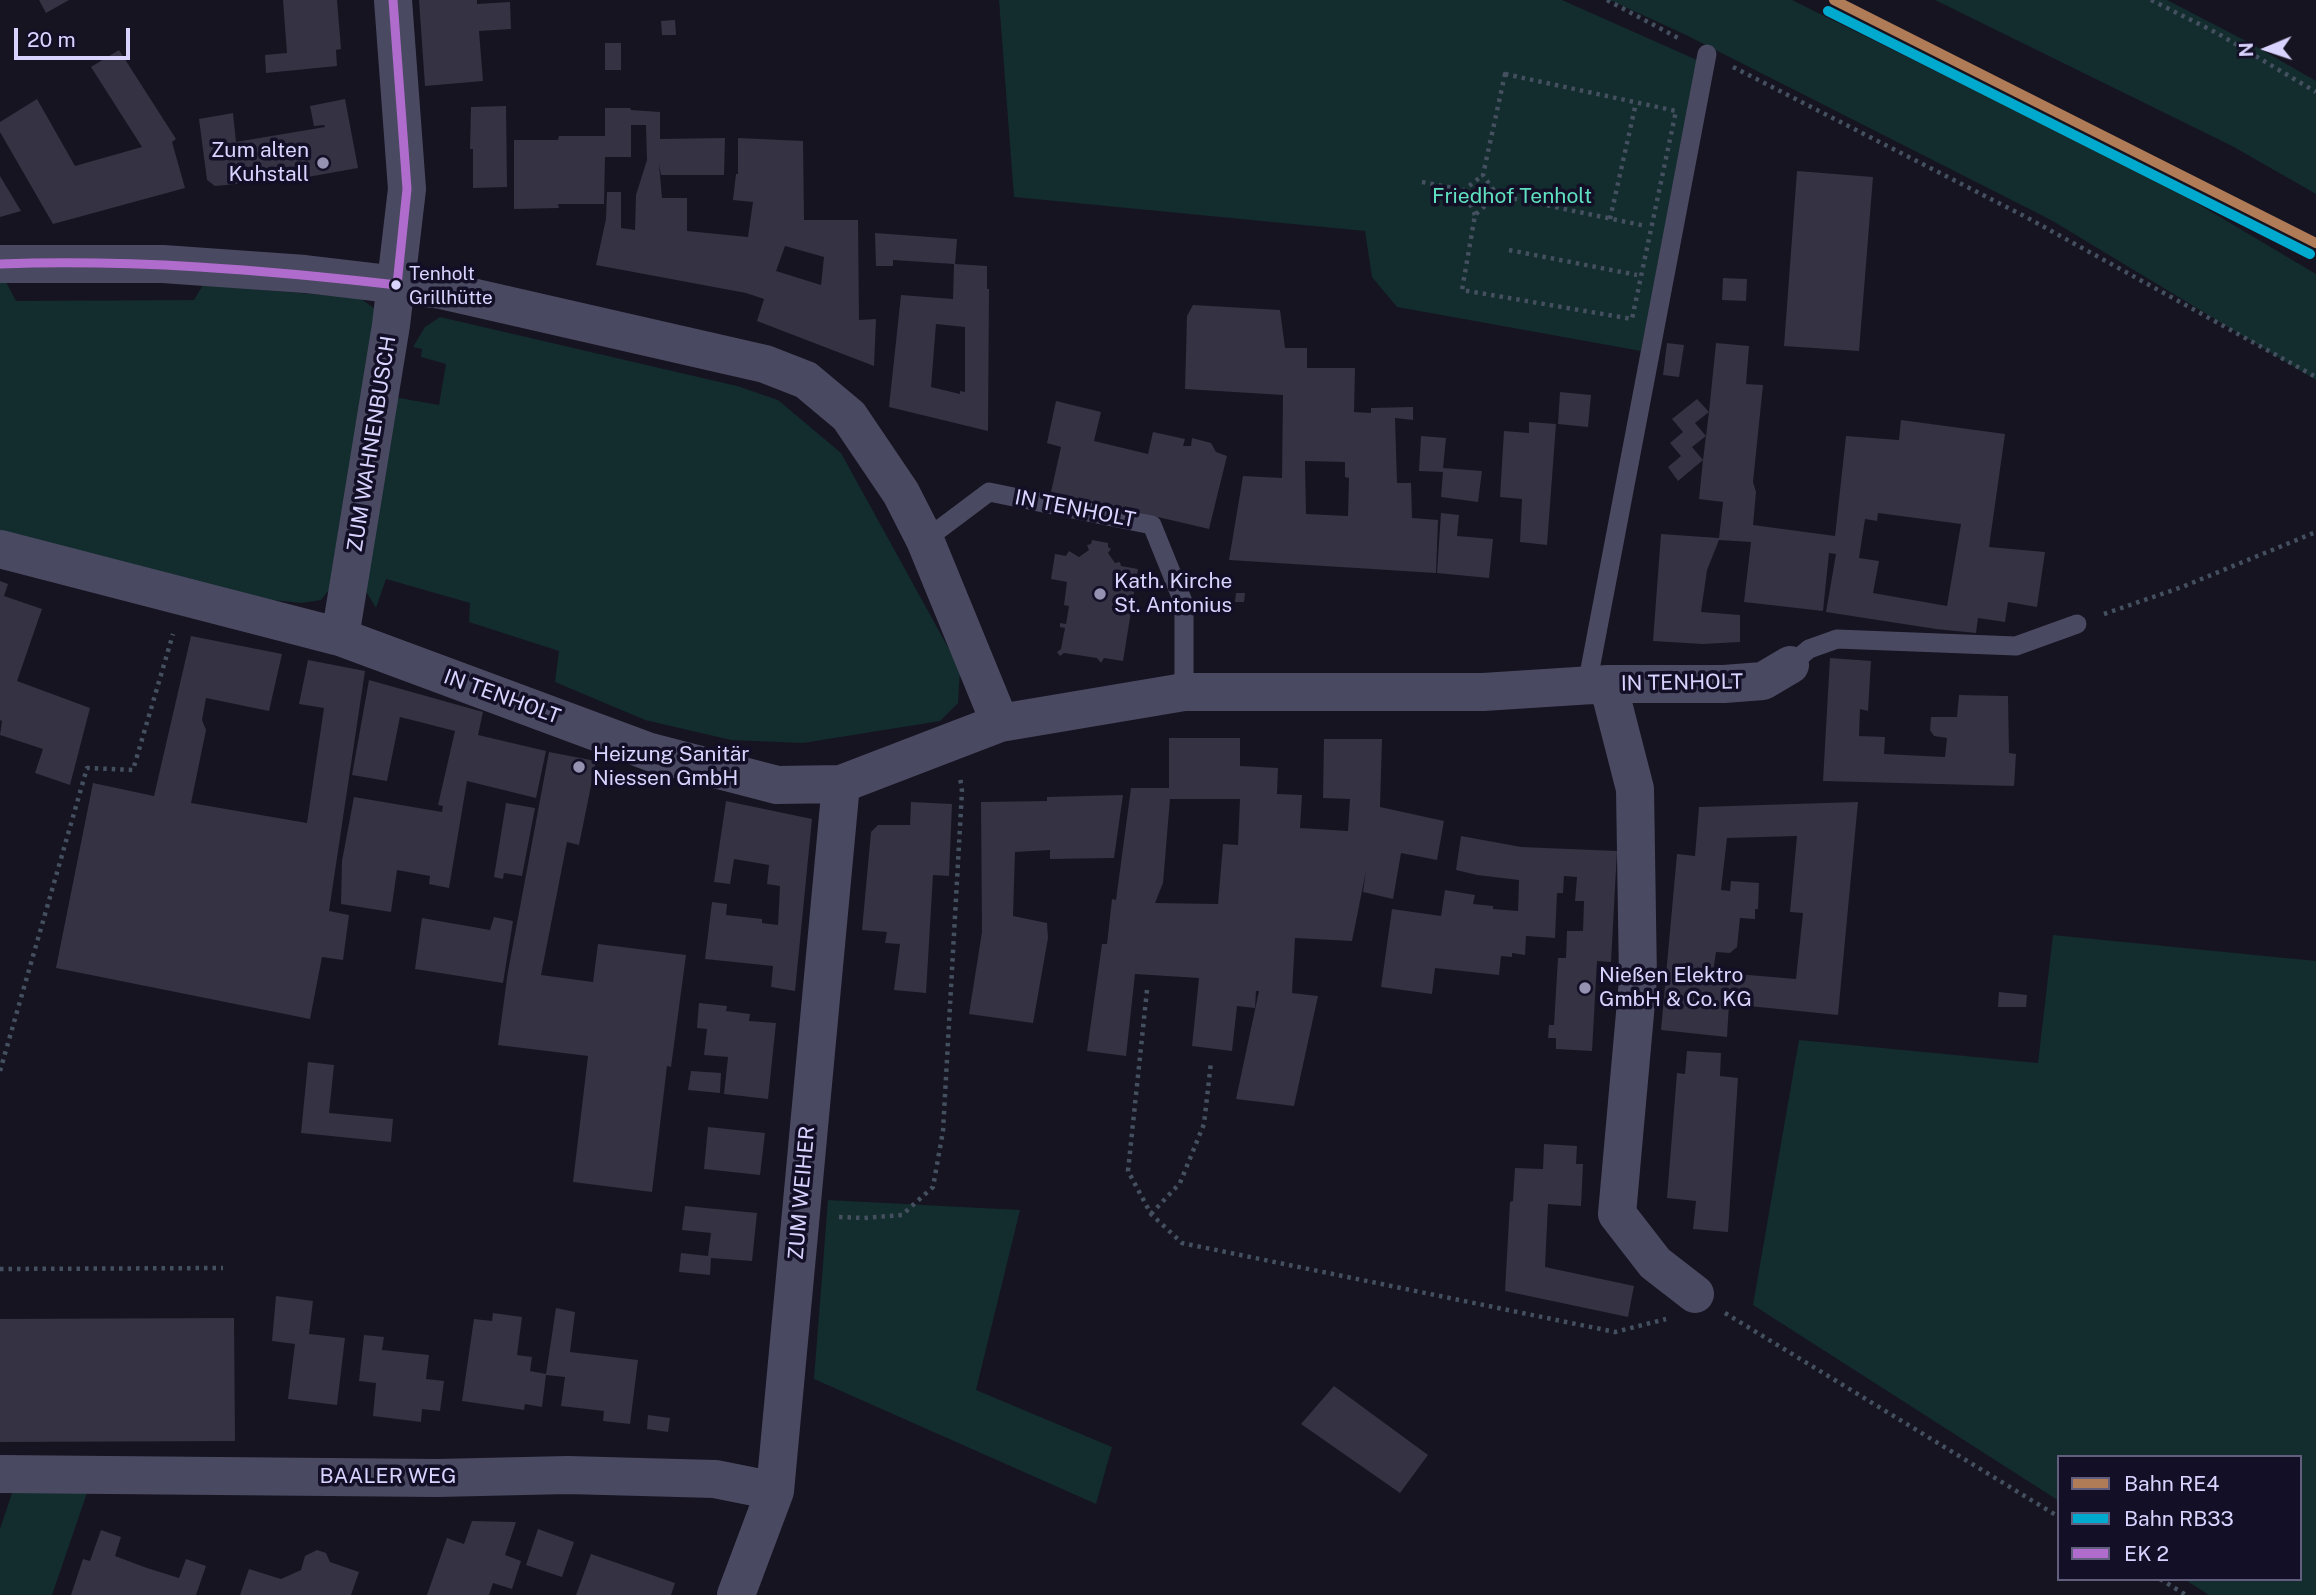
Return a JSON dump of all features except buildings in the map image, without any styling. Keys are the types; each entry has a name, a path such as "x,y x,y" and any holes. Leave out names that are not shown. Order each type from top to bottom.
{"street":[{"name":"ZUM WAHNENBUSCH","path":"340,637 397,285 407,189 393,0"},
{"path":"0,264 163,264 305,274 441,290 765,364 806,380 849,416 901,493 925,540 1000,723"},
{"name":"IN TENHOLT","path":"0,549 340,637 650,752 777,785 841,784 1000,723 1184,692 1483,692 1598,685 1724,684 1763,681 1790,665"},
{"path":"1598,685 1635,789 1638,980 1617,1214 1655,1262 1695,1294"},
{"name":"ZUM WEIHER","path":"736,1595 775,1490 841,784"},
{"name":"BAALER WEG","path":"0,1474 424,1478 568,1475 715,1479 775,1490"}],"lane":[{"path":"1598,685 1707,54"},
{"name":"IN TENHOLT","path":"925,540 989,492 1152,525 1184,604 1184,692"},
{"name":"IN TENHOLT","path":"1790,665 1810,649 1837,639 2016,646 2077,624"}],"path":[{"path":"1606,0 2026,217 2316,377"},
{"path":"2151,0 2217,33 2316,92"},
{"path":"1505,74 1676,111 1632,320 1462,290 1475,215 1464,190 1483,174 1505,74"},
{"path":"1610,219 1636,103"},
{"path":"1483,174 1497,195 1675,231"},
{"path":"1422,182 1464,190"},
{"path":"1475,215 1497,195"},
{"path":"1509,250 1641,276"},
{"path":"2077,624 2182,587 2316,532"},
{"path":"0,1071 88,768 133,771 184,597"},
{"path":"800,1216 864,1219 902,1215 933,1187 943,1131 962,791 955,740"},
{"path":"1147,990 1128,1171 1151,1214 1182,1243 1615,1332 1672,1317 1695,1294 2057,1516"},
{"path":"1151,1214 1180,1183 1204,1124 1211,1062"},
{"path":"0,1269 223,1268"},
{"path":"2163,1581 2186,1595"}],"green space":[{"name":"Friedhof Tenholt","path":"999,0 1562,0 1697,60 1641,351 1397,307 1372,277 1365,231 1014,197"},
{"path":"1610,0 1792,0 2166,185 2316,274 2316,380 2051,220 1686,35"},
{"path":"1935,0 2167,0 2316,81 2316,194 2232,146"},
{"path":"6,282 16,301 194,300 203,285 360,298 375,309 332,586 321,600 302,603 271,600 0,536 0,283"},
{"path":"440,317 737,386 778,400 841,453 960,669 958,703 940,721 803,743 731,740 645,720 555,682 559,651 469,622 470,603 386,579 376,608 364,588 394,397 439,405 446,364 421,357 422,349 413,347 425,327"},
{"path":"2053,935 2316,961 2316,1595 2209,1595 2187,1581 2302,1581 2302,1455 2057,1455 2057,1500 1753,1305 1799,1040 2038,1063"},
{"path":"828,1200 1020,1210 976,1390 1112,1447 1096,1504 814,1379"},
{"path":"12,1493 87,1493 52,1595 0,1595 0,1529"}],"rail line":[{"name":"RE4","path":"1834,0 2316,243"},
{"name":"RB33","path":"1828,11 2310,254"}],"transit line":[{"path":"393,0 407,189 397,285"},
{"path":"0,264 149,264 397,285"}],"place":[{"name":"Zum alten Kuhstall","path":"323,163"},
{"name":"Tenholt Grillhütte","path":"396,285"},
{"name":"Kath. Kirche St. Antonius","path":"1100,594"},
{"name":"Heizung Sanitär Niessen GmbH","path":"579,767"},
{"name":"Nießen Elektro GmbH & Co. KG","path":"1585,988"}]}
